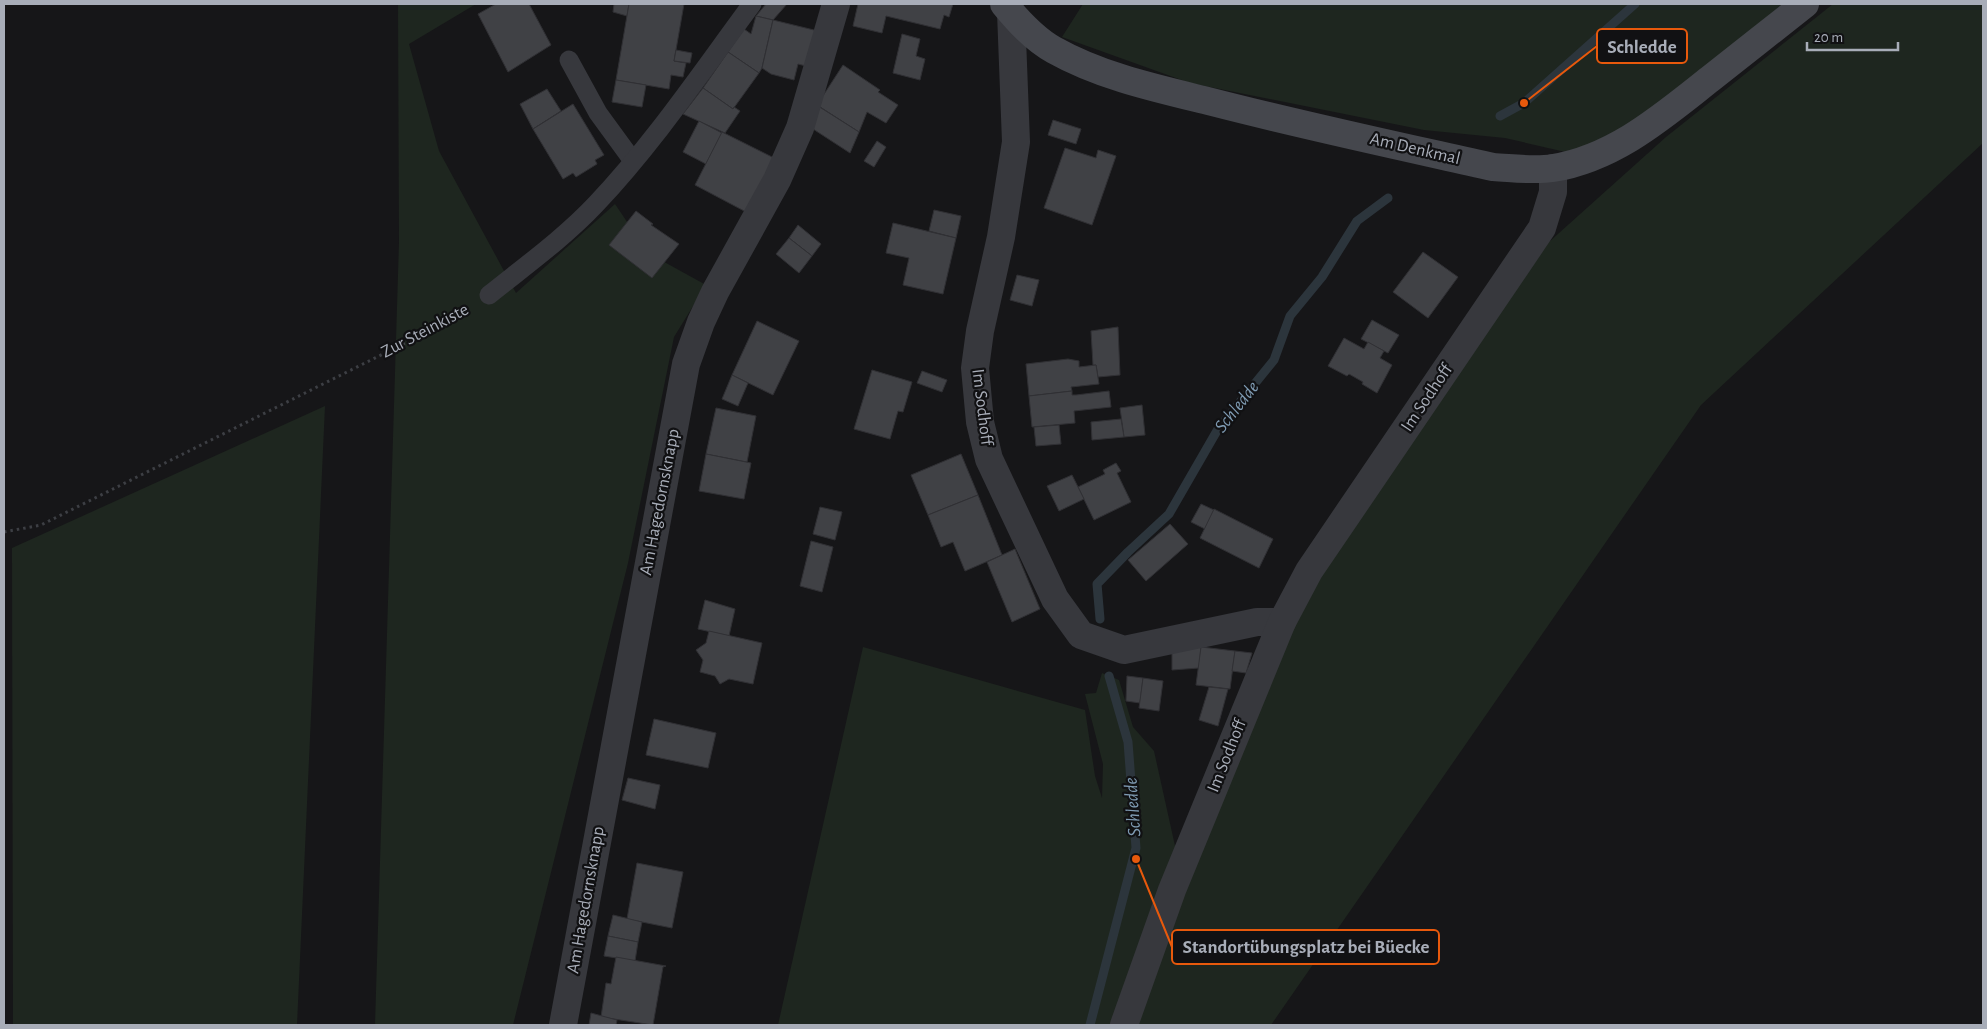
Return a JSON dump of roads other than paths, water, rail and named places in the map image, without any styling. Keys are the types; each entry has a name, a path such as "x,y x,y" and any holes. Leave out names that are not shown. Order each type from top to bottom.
{"main road":[{"name":"Am Denkmal","path":"1007,8 1033,36 1052,50 1075,61 1139,84 1259,114 1493,167 1522,169 1553,168 1597,155 1626,140 1655,122 1805,4"}],"street":[{"name":"Am Hagedornsknapp","path":"563,1025 686,364 701,322 715,292 777,180 800,128 836,4"},
{"name":"Im Sodhoff","path":"1007,8 1016,142 1001,237 980,331 975,368 980,422 989,459 1055,599 1081,635 1124,650 1257,622 1282,622"},
{"name":"Im Sodhoff","path":"1124,1025 1172,890 1282,622 1309,571 1542,228 1553,192 1553,168"}],"lane":[{"name":"Zur Steinkiste","path":"489,295 595,205 633,161 695,82 752,4"},
{"path":"569,60 598,113 633,161"}],"waterway":[{"name":"Schledde","path":"1500,116 1524,103 1635,4"},
{"name":"Schledde","path":"1100,619 1097,584 1169,514 1218,429 1274,360 1290,316 1322,277 1357,221 1388,198"},
{"name":"Schledde","path":"1090,1025 1136,848 1128,742 1109,676"}],"place":[{"name":"Schledde","path":"1524,103"},
{"name":"Standortübungsplatz bei Büecke","path":"1136,859"}]}
